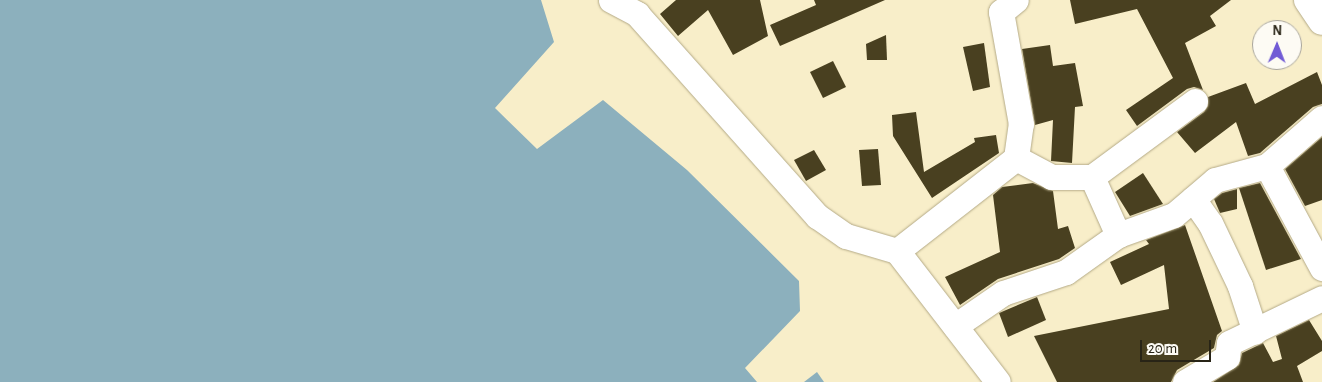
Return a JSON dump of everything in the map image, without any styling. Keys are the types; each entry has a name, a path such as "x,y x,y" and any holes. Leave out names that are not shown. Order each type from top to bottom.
{"main road":[{"path":"1308,0 1322,21"}],"street":[{"path":"611,0 645,7 817,216 846,236 897,251 998,382"},
{"path":"897,251 1016,158 1021,124 1000,12 1016,0"},
{"path":"1016,158 1051,177 1092,177 1195,101"},
{"path":"955,326 1003,293 1066,272 1118,234 1174,215 1215,180 1267,166 1322,118"},
{"path":"1267,166 1322,268"},
{"path":"1092,177 1118,234"},
{"path":"1193,199 1210,223 1240,286 1255,332"},
{"path":"1185,382 1227,357 1228,343 1255,332 1322,298"}],"water":[{"path":"0,0 541,0 554,42 495,108 537,149 603,100 687,170 799,281 800,311 745,368 757,382 0,382"},
{"path":"817,372 824,382 804,382"}],"building":[{"path":"676,0 760,0 768,36 733,55 708,10 678,36 660,14"},
{"path":"814,0 885,0 780,46 770,25 816,5"},
{"path":"1070,0 1231,0 1210,16 1216,26 1185,43 1203,90 1194,87 1187,89 1137,126 1126,110 1173,78 1137,9 1075,24"},
{"path":"886,35 887,60 867,60 866,44"},
{"path":"984,43 990,87 973,91 963,47"},
{"path":"1050,45 1053,66 1075,63 1083,106 1075,107 1072,163 1051,161 1053,120 1035,125 1022,49"},
{"path":"833,61 846,87 823,98 810,72"},
{"path":"1317,72 1322,85 1322,104 1313,107 1260,153 1248,156 1236,122 1195,153 1177,132 1204,112 1208,106 1208,97 1246,83 1255,104"},
{"path":"916,112 924,172 975,142 974,138 996,135 999,153 932,198 893,136 892,115"},
{"path":"1322,137 1322,200 1305,206 1285,169"},
{"path":"878,149 881,185 862,186 859,150"},
{"path":"814,150 826,170 806,181 794,160"},
{"path":"1143,173 1163,204 1130,216 1115,192"},
{"path":"1033,183 1053,191 1058,229 1068,226 1075,248 1059,259 998,279 960,305 945,277 1000,252 993,195 1002,187"},
{"path":"1260,183 1301,259 1266,270 1239,188"},
{"path":"1237,189 1237,209 1220,213 1214,199 1222,193"},
{"path":"1185,225 1222,331 1217,335 1214,348 1177,370 1171,382 1057,382 1034,336 1169,309 1164,265 1121,285 1110,262 1149,244 1146,240"},
{"path":"1037,297 1046,320 1008,337 999,313"},
{"path":"1309,320 1322,341 1322,351 1297,366 1303,382 1213,382 1239,365 1242,353 1263,343 1273,362 1282,359 1276,336"}]}
